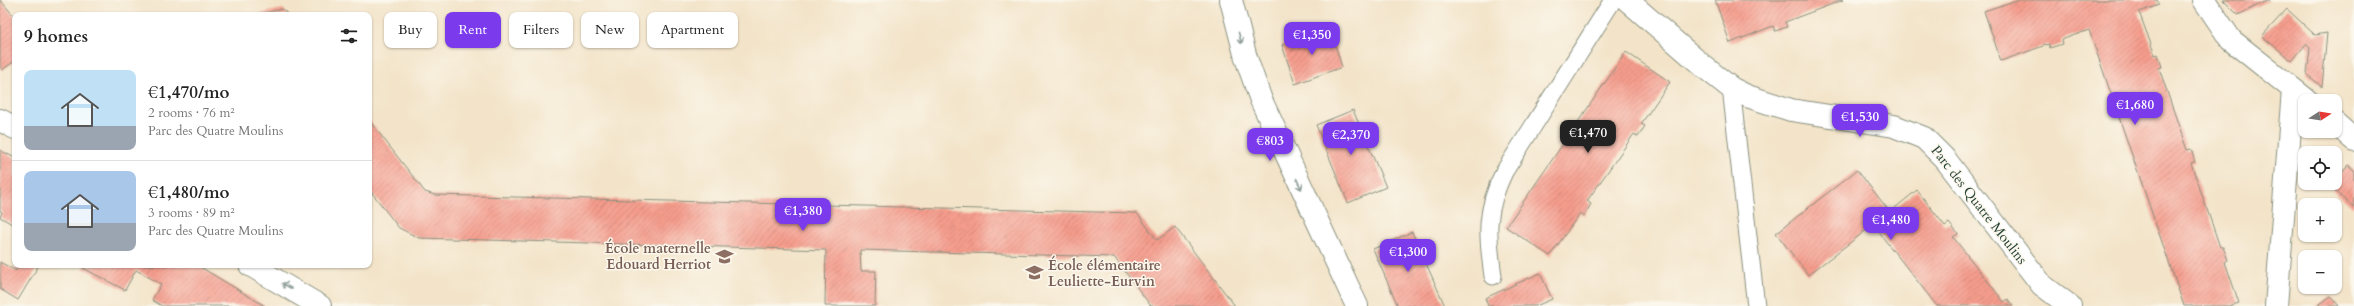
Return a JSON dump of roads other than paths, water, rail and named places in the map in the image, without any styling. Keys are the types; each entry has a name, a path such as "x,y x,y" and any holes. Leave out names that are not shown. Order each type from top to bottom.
{"street":[{"path":"1230,0 1246,58 1261,100 1358,306"},
{"name":"Parc des Quatre Moulins","path":"1626,0 1731,88 1768,104 1791,110 1894,126 1924,138 1945,159 2042,285 2070,306"},
{"path":"2204,0 2232,40 2299,94"},
{"path":"2276,306 2298,113"},
{"path":"0,120 12,126"},
{"path":"2342,129 2354,140"},
{"path":"255,268 320,306"}],"lane":[{"path":"1493,276 1487,230 1493,193 1504,172 1613,0"},
{"path":"1731,88 1756,306"}],"place":[{"name":"École maternelle Edouard Herriot","path":"724,256"},
{"name":"École élémentaire Leuliette-Eurvin","path":"1035,273"}]}
